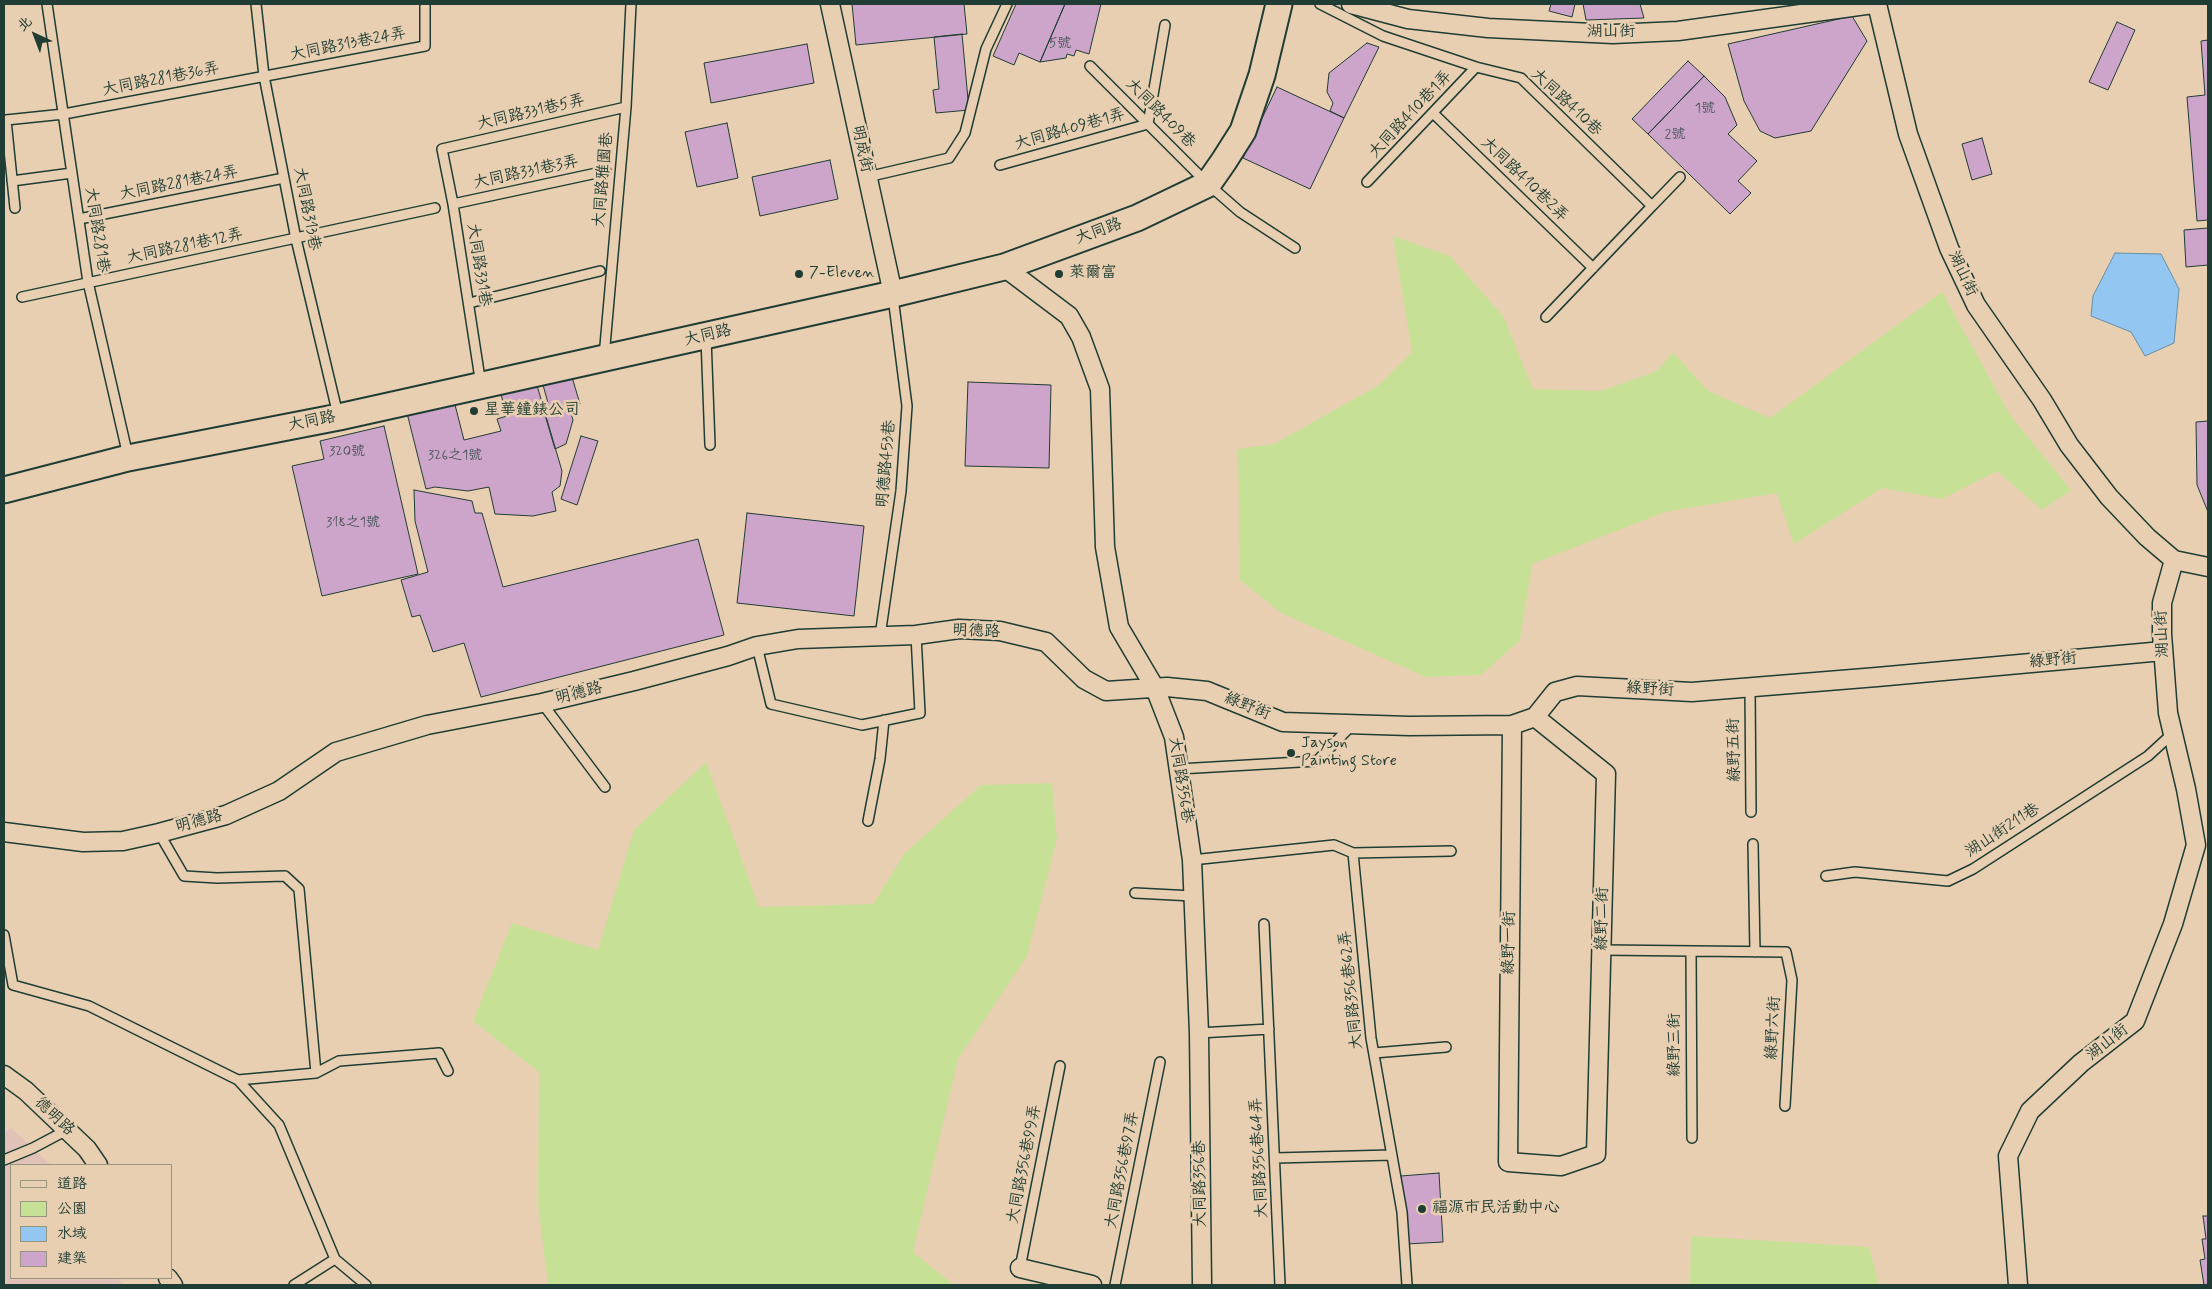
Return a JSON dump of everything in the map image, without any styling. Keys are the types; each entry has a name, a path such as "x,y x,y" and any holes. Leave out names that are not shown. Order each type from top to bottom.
{"street":[{"name":"明成街","path":"830,4 893,294"},
{"path":"1208,184 1243,131 1262,75 1279,4"},
{"name":"湖山街","path":"1351,4 1408,19 1479,28 1613,34 1678,31 1873,4"},
{"name":"湖山街","path":"1877,4 1908,134 1949,248 1976,305 2081,460 2147,537 2174,560 2162,603 2163,651 2168,713 2186,789 2196,845 2174,924 2135,1021 2081,1064 2030,1111 2008,1156 2018,1285"},
{"name":"大同路","path":"5,487 128,458 338,417 604,360 893,294 1004,266 1137,218 1208,184"},
{"name":"大同路356巷","path":"1004,266 1069,316 1081,337 1100,389 1105,547 1119,626 1155,688 1174,737 1192,860 1199,1033 1202,1285"},
{"path":"2174,560 2208,567"},
{"name":"明德路","path":"4,832 83,842 123,841 159,833 226,815 279,791 336,752 427,725 542,703 634,681 728,656 757,646 798,639 916,634 959,629 1000,631 1046,642 1084,678 1106,691 1155,688"},
{"name":"綠野街","path":"1155,688 1207,691 1283,722 1351,726 1512,725 1535,718 1555,692 1577,686 1692,692 2163,651"},
{"name":"綠野二街","path":"1535,718 1606,774 1596,1154"},
{"name":"綠野一街","path":"1512,725 1508,1162 1562,1166 1596,1154"},
{"name":"德明路","path":"4,1075 26,1091 87,1149 97,1164"},
{"path":"1020,1268 1092,1285"}],"lane":[{"name":"大同路281巷","path":"47,4 88,282 128,458"},
{"name":"大同路313巷","path":"256,4 264,76 296,239 338,417"},
{"name":"大同路313巷24弄","path":"264,76 425,46 425,4"},
{"name":"大同路雅園巷","path":"604,360 626,107 631,4"},
{"path":"867,177 950,158 965,133 986,49 1007,4"},
{"name":"大同路410巷","path":"1320,4 1383,36 1476,67 1521,78 1652,206"},
{"path":"1148,124 1165,25"},
{"name":"大同路409巷","path":"1090,66 1208,184 1240,212 1295,248"},
{"name":"大同路410巷1弄","path":"1367,182 1476,67"},
{"name":"大同路281巷36弄","path":"12,182 6,120 64,114 264,76"},
{"name":"大同路331巷5弄","path":"442,149 626,107"},
{"name":"大同路410巷2弄","path":"1433,113 1593,268"},
{"name":"大同路409巷1弄","path":"1000,165 1148,124"},
{"name":"大同路331巷","path":"442,149 453,204 481,385"},
{"name":"大同路331巷3弄","path":"453,204 606,171"},
{"path":"15,208 12,182 72,172"},
{"path":"1546,317 1680,177"},
{"name":"大同路281巷24弄","path":"79,219 284,178"},
{"name":"大同路281巷12弄","path":"22,297 435,208"},
{"path":"469,303 600,271"},
{"name":"明德路453巷","path":"880,636 902,491 907,406 893,294"},
{"path":"706,337 710,445"},
{"path":"757,646 771,704 862,724 920,713 916,634"},
{"name":"綠野五街","path":"1750,687 1751,812"},
{"path":"542,703 605,787"},
{"path":"868,822 880,759 884,720"},
{"path":"1179,769 1317,761 1351,726"},
{"name":"湖山街211巷","path":"1826,876 1855,872 1948,881 1973,869 2148,756 2173,733"},
{"path":"159,833 184,876 217,878 285,876 299,889 316,1073"},
{"path":"1602,950 1755,952 1753,844"},
{"path":"1192,860 1334,845 1353,854 1451,851"},
{"name":"大同路356巷62弄","path":"1353,854 1374,1054 1402,1212 1407,1285"},
{"path":"1135,893 1193,896"},
{"name":"大同路356巷64弄","path":"1264,924 1280,1285"},
{"path":"4,935 13,985 89,1006 238,1080 279,1124 334,1259 366,1285"},
{"name":"綠野三街","path":"1691,951 1692,1138"},
{"name":"綠野六街","path":"1755,952 1786,952 1792,980 1785,1106"},
{"path":"1199,1033 1269,1029"},
{"path":"1374,1054 1446,1047"},
{"path":"238,1080 316,1073 340,1061 439,1053 448,1071"},
{"name":"大同路356巷97弄","path":"1115,1285 1160,1062"},
{"name":"大同路356巷99弄","path":"1020,1268 1060,1066"},
{"path":"4,1160 33,1148 67,1130"},
{"path":"1275,1158 1392,1155"},
{"path":"294,1285 334,1259"}],"shaded area":[{"path":"11,1128 50,1164 10,1164 10,1279 119,1279 123,1285 4,1285 4,1133"}],"green space":[{"path":"1393,236 1450,256 1503,316 1533,389 1601,391 1657,371 1673,352 1708,391 1770,418 1942,292 2010,415 2071,490 2042,510 1997,471 1942,499 1882,488 1794,544 1777,493 1665,512 1532,564 1520,640 1481,675 1426,677 1281,613 1240,580 1238,449 1274,444 1379,385 1412,352"},
{"path":"706,762 759,907 873,904 905,853 981,785 1052,783 1057,839 1027,956 958,1059 913,1252 954,1285 548,1285 538,1205 539,1072 473,1021 512,923 598,950 634,830"},
{"path":"1691,1236 1869,1247 1879,1285 1690,1285"}],"water":[{"path":"2115,253 2161,254 2179,289 2174,343 2145,356 2131,332 2091,316 2093,296"}],"building":[{"path":"852,4 964,4 967,34 856,45"},
{"path":"1016,4 1065,4 1040,62 1019,53 1014,65 993,56"},
{"path":"1065,4 1101,4 1089,54 1076,50 1074,56 1067,54 1066,58 1040,62"},
{"path":"1551,4 1575,4 1572,17 1549,11"},
{"path":"1583,4 1640,4 1644,18 1586,20"},
{"path":"1852,16 1867,41 1811,131 1775,138 1760,131 1744,101 1728,44"},
{"path":"2117,22 2135,30 2108,90 2089,82"},
{"path":"962,34 969,110 936,113 933,90 939,89 934,37"},
{"path":"2208,40 2208,220 2197,221 2187,97 2205,95 2201,41"},
{"path":"1367,43 1379,47 1344,118 1330,111 1333,103 1327,92 1329,73"},
{"path":"807,44 814,83 711,103 704,63"},
{"path":"1688,61 1704,76 1648,134 1632,119"},
{"path":"1704,76 1725,97 1737,125 1728,134 1757,161 1738,181 1751,193 1730,214 1648,134"},
{"path":"1277,87 1344,118 1310,189 1243,158"},
{"path":"727,123 738,178 697,187 685,132"},
{"path":"1982,138 1992,174 1972,180 1962,144"},
{"path":"830,160 838,199 760,216 752,177"},
{"path":"2208,228 2208,265 2186,267 2184,230"},
{"path":"572,377 580,404 569,407 573,420 566,444 555,449 542,405 548,403 543,385"},
{"path":"536,382 562,471 560,486 552,492 556,511 533,516 495,514 489,487 468,491 435,487 426,489 406,409 453,397 464,440 501,431 497,419 507,416 500,391"},
{"path":"968,382 1051,385 1049,468 965,466"},
{"path":"2208,421 2208,512 2197,485 2196,422"},
{"path":"384,426 418,574 322,596 292,466 324,459 320,441"},
{"path":"581,436 598,441 577,505 561,499"},
{"path":"414,490 472,501 475,513 482,513 503,587 698,539 724,635 481,697 464,643 433,652 420,615 412,617 401,580 428,572 415,521"},
{"path":"747,513 864,526 854,616 737,603"},
{"name":"福源市民活動中心","path":"1439,1173 1443,1242 1406,1244 1401,1176"},
{"path":"2203,1216 2208,1216 2208,1285 2204,1285 2200,1260 2205,1259 2202,1239 2206,1239"}],"place":[{"name":"7-Eleven","path":"799,274"},
{"name":"萊爾富","path":"1059,274"},
{"name":"星華鐘錶公司","path":"474,411"},
{"name":"Jayson Painting Store","path":"1291,753"},
{"name":"福源市民活動中心","path":"1422,1209"}]}
